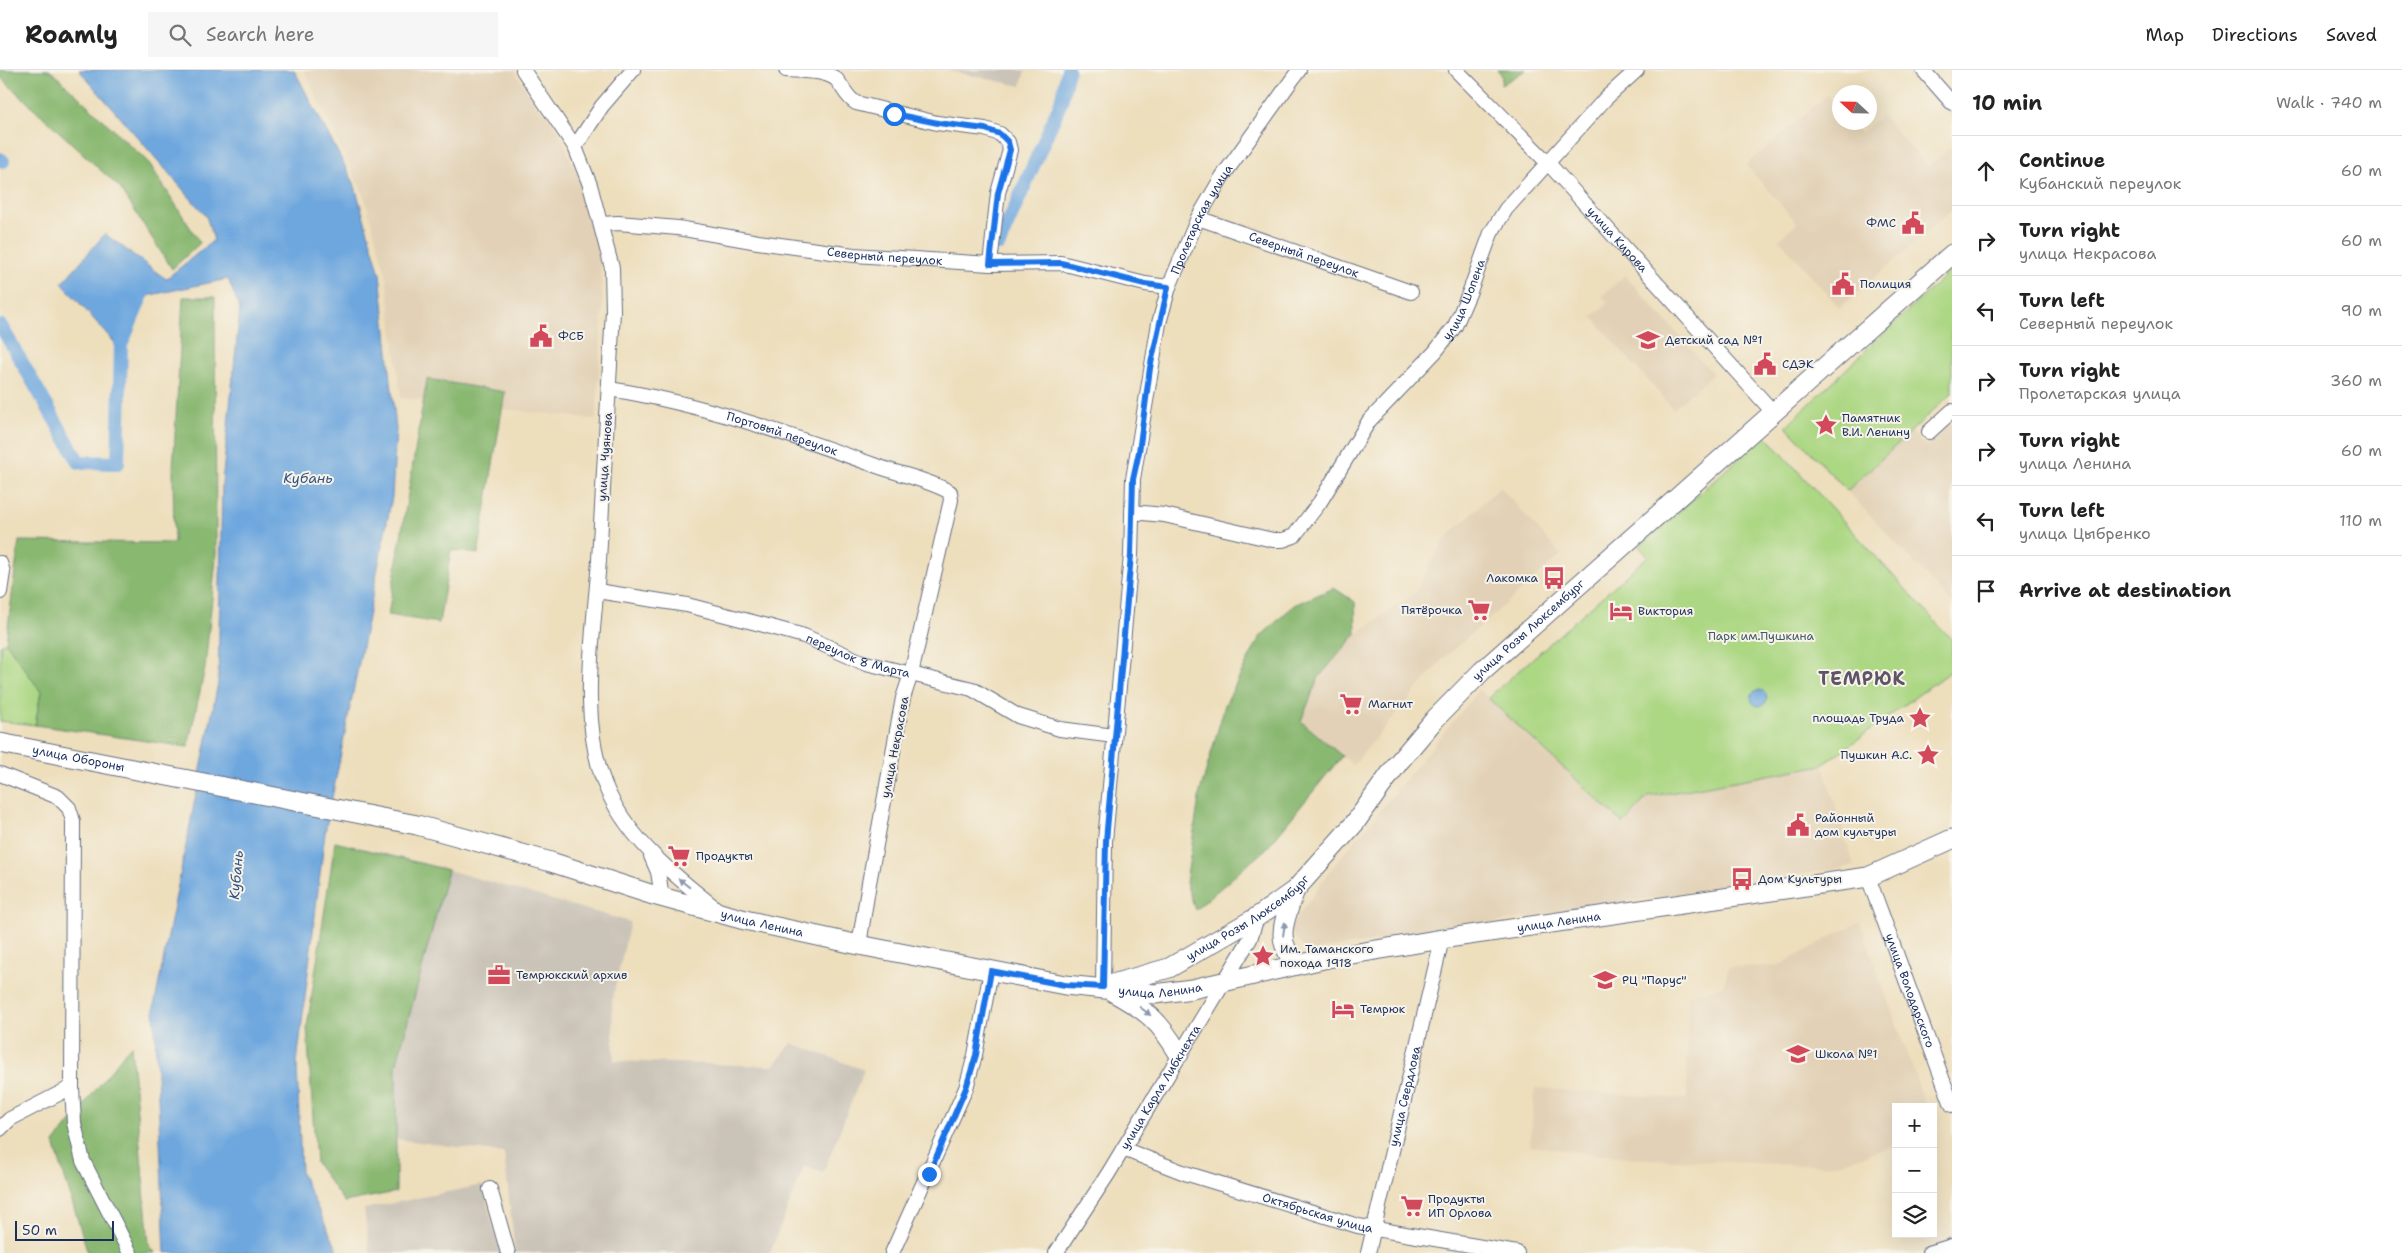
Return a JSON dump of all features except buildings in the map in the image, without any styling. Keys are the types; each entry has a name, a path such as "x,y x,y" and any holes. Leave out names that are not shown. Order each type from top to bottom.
{"main road":[{"name":"улица Розы Люксембург","path":"1103,987 1169,968 1257,917 1295,890 1354,824 1398,763 1482,671 1774,414 1952,254"},
{"name":"улица Обороны","path":"0,743 371,816"},
{"name":"улица Ленина","path":"371,816 417,825 551,862 662,897 722,913 859,945 1065,985 1103,987 1155,994 1442,938 1868,877 1952,839"},
{"path":"1295,890 1284,925 1282,942 1287,954 1297,965"},
{"path":"1103,987 1137,1005 1154,1018 1179,1054"}],"street":[{"name":"улица Чуянова","path":"523,70 575,146 601,224 612,268 614,311 590,724 598,763 608,792 626,822 649,850 674,876 722,913"},
{"path":"575,146 602,106 633,70"},
{"path":"786,70 829,73 836,79 848,97 856,103 938,123 985,129 1000,134 1008,142 1010,150 998,193 990,264"},
{"name":"Пролетарская улица","path":"1103,987 1106,841 1131,555 1133,479 1139,452 1150,368 1168,287 1198,218 1222,177 1299,70"},
{"name":"улица Кирова","path":"1456,70 1548,163 1774,414"},
{"name":"улица Шопена","path":"1132,512 1164,515 1273,540 1284,540 1294,536 1320,502 1368,422 1435,352 1454,326 1470,291 1491,233 1506,209 1606,98 1637,70"},
{"path":"1923,70 1952,103"},
{"name":"Северный переулок","path":"1198,218 1412,292"},
{"name":"Северный переулок","path":"601,224 618,223 678,228 758,242 854,255 990,264 1061,263 1145,284 1168,287"},
{"name":"Портовый переулок","path":"609,389 655,396 715,413 816,444 950,492"},
{"path":"1929,432 1952,411"},
{"name":"улица Некрасова","path":"859,945 900,717 951,500 950,492"},
{"path":"0,563 2,572 0,592"},
{"name":"переулок 8 Марта","path":"597,591 687,605 804,636 862,662 972,690 1018,716 1060,729 1114,736"},
{"path":"0,774 58,797 69,808 73,821 72,1087 74,1123 83,1161 130,1253"},
{"name":"улица Чуянова","path":"649,850 658,872 662,897"},
{"name":"улица Володарского","path":"1868,877 1952,1105"},
{"name":"улица Карла Либкнехта","path":"1056,1253 1123,1148 1222,982 1250,939 1257,917"},
{"name":"улица Свердлова","path":"1368,1253 1442,938"},
{"path":"892,1253 966,1088 976,1055 991,971"},
{"path":"0,1129 10,1119 72,1087"},
{"name":"Октябрьская улица","path":"1123,1148 1185,1173 1373,1229 1517,1253"},
{"path":"490,1189 508,1253"},
{"path":"1930,1253 1952,1246"}],"shaded area":[{"path":"304,70 514,70 535,104 558,130 590,204 598,244 603,304 596,419 401,398 386,274 365,198"},
{"path":"945,70 1025,70 1021,86"},
{"path":"1827,95 1832,101 1832,130 1857,130 1860,133 1864,130 1877,130 1877,119 1882,115 1928,167 1952,147 1952,210 1840,308 1779,239 1797,223 1746,165"},
{"name":"Детский сад №1","path":"1625,275 1713,374 1673,409 1592,317 1608,303 1602,296"},
{"path":"1952,421 1952,603 1847,491 1911,431 1925,446"},
{"path":"1500,487 1561,555 1442,660 1353,765 1301,721 1319,677 1356,634 1414,594 1443,541"},
{"path":"1479,690 1624,824 1647,797 1823,765 1854,866 1306,952 1289,929 1329,872"},
{"path":"448,870 630,922 612,1001 614,1061 773,1066 792,1043 864,1070 823,1173 804,1166 770,1253 515,1253 504,1153 396,1139 396,1066"},
{"name":"Школа №1","path":"1860,921 1925,1103 1892,1103 1892,1146 1838,1164 1806,1165 1624,1158 1530,1146 1535,1088 1687,1099 1688,995 1723,986 1729,967 1778,966"},
{"path":"482,1185 501,1253 370,1253 364,1209"}],"green space":[{"path":"0,70 50,70 149,163 200,243 172,269 120,188 0,77"},
{"path":"1497,70 1526,70 1501,85 1502,76"},
{"path":"1952,269 1952,393 1847,491 1786,426"},
{"path":"183,297 215,297 216,558 205,668 188,747 35,725 41,692 6,642 19,541 174,543 173,469"},
{"path":"427,379 505,392 478,554 451,550 439,623 388,615"},
{"name":"Парк им.Пушкина","path":"1765,435 1952,640 1952,670 1823,765 1647,797 1624,824 1488,698 1648,556 1639,547"},
{"path":"1334,588 1355,602 1356,634 1319,677 1301,721 1342,756 1266,849 1195,910 1186,883 1200,792 1225,705 1260,637 1294,605"},
{"path":"6,642 41,692 35,725 0,721 0,645"},
{"path":"335,842 448,870 396,1066 396,1192 344,1202 316,1163 307,1027"},
{"path":"131,1045 149,1244 155,1253 88,1253 54,1143"}],"water":[{"name":"Кубань","path":"79,70 294,70 354,183 380,274 396,429 392,497 325,833 297,1063 301,1173 339,1253 165,1253 154,1007 218,683 222,483 240,309 228,279 141,297 121,350 62,283 105,234 166,279 214,240 206,216"},
{"path":"1759,690 1765,692 1767,698 1765,704 1759,706 1753,704 1751,698 1753,692"}],"waterway":[{"path":"999,244 1061,102 1068,70"},
{"path":"1,326 79,462 118,463 121,345 144,290"}],"place":[{"name":"ФМС","path":"1913,223"},
{"name":"Полиция","path":"1843,284"},
{"name":"ФСБ","path":"541,336"},
{"name":"Детский сад №1","path":"1648,340"},
{"name":"СДЭК","path":"1765,364"},
{"name":"Памятник В.И. Ленину","path":"1826,425"},
{"name":"Лакомка","path":"1554,578"},
{"name":"Пятёрочка","path":"1479,610"},
{"name":"Виктория","path":"1621,611"},
{"name":"Магнит","path":"1351,704"},
{"name":"площадь Труда","path":"1920,718"},
{"name":"Пушкин А.С.","path":"1928,755"},
{"name":"Районный дом культуры","path":"1798,825"},
{"name":"Продукты","path":"679,856"},
{"name":"Дом Культуры","path":"1742,879"},
{"name":"Им. Таманского похода 1918","path":"1263,956"},
{"name":"Темрюкский архив","path":"499,975"},
{"name":"РЦ \"Парус\"","path":"1605,980"},
{"name":"Темрюк","path":"1343,1009"},
{"name":"Школа №1","path":"1798,1054"},
{"name":"Продукты ИП Орлова","path":"1412,1206"}],"district":[{"name":"ТЕМРЮК","path":"1862,679"}],"route":[{"path":"894,114 938,123 985,129 1000,134 1008,142 1010,150 998,193 990,264 1061,263 1145,284 1168,287 1150,368 1139,452 1133,479 1131,555 1106,841 1103,987 1065,985 991,971 976,1055 966,1088 929,1174"}]}
